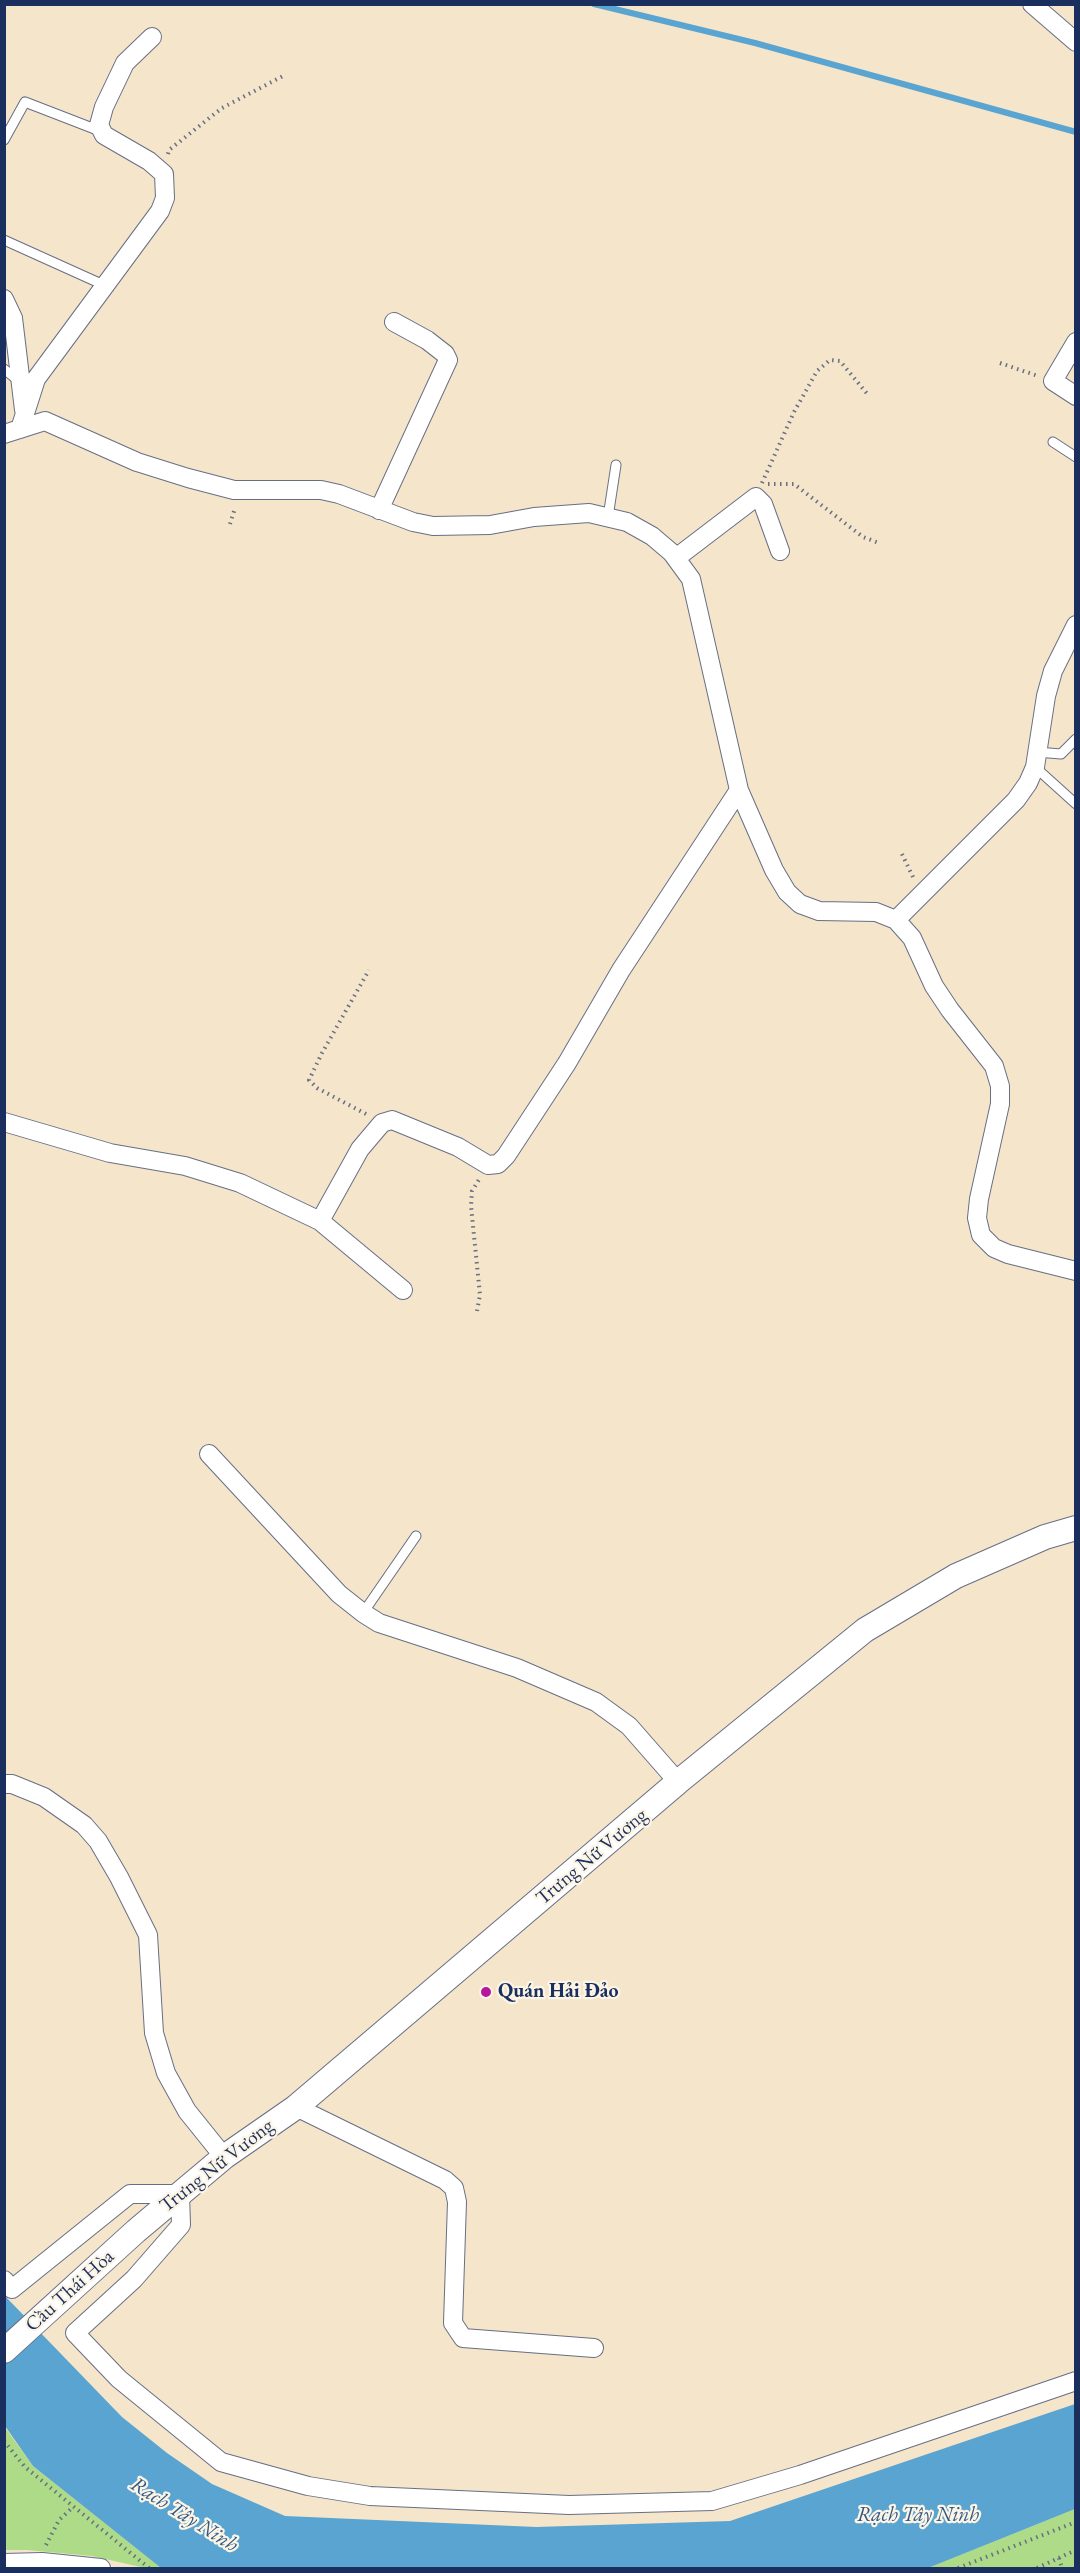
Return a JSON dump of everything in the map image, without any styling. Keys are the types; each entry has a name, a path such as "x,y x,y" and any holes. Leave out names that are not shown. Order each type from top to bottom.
{"main road":[{"name":"Trưng Nữ Vương","path":"136,2231 224,2157 296,2107 678,1782 865,1630 956,1576 1045,1538 1076,1528"},
{"name":"Cầu Thái Hòa","path":"4,2351 136,2231"}],"street":[{"path":"1032,4 1076,42"},
{"path":"16,425 36,379 160,212 165,198 164,174 100,131 99,125 104,107 125,63 152,37"},
{"path":"4,299 13,318 20,382 16,425"},
{"path":"379,510 448,360 445,354 427,340 394,322"},
{"path":"1076,342 1053,381 1076,396"},
{"path":"16,425 45,421 137,462 234,490 321,490 413,522 451,527 589,513 627,522 652,536 676,558 691,579 698,603 714,693 739,790 774,870 787,892 801,904 819,911 876,912 897,920 912,938 934,986 994,1066 1000,1086 1000,1104 979,1198 977,1218 981,1234 994,1248 1008,1254 1076,1271"},
{"path":"676,558 759,490 780,551"},
{"path":"897,920 1016,800 1029,783 1036,759 1053,671 1076,625"},
{"path":"320,1221 360,1149 382,1123 392,1120 458,1147 488,1165 498,1164 526,1130 621,970 739,790"},
{"path":"4,1122 110,1153 185,1166 240,1183 320,1221 403,1290"},
{"path":"208,1454 339,1594 363,1613 379,1623 517,1668 596,1702 629,1726 678,1782"},
{"path":"4,1784 12,1784 44,1797 84,1825 98,1841 148,1935 154,2033 166,2073 187,2111 224,2157"},
{"path":"296,2107 445,2180 454,2188 457,2202 453,2324 463,2338 594,2348"},
{"path":"4,2280 12,2289 130,2194 180,2194 181,2225 134,2279 75,2333 120,2379 222,2462 308,2486 370,2496 569,2505 712,2501 800,2475 1076,2381"},
{"path":"4,2563 42,2562 101,2568"}],"lane":[{"path":"4,140 25,102 100,131"},
{"path":"4,240 106,286"},
{"path":"4,369 20,382"},
{"path":"1053,442 1076,457"},
{"path":"608,517 616,465"},
{"path":"1036,759 1061,754 1076,740"},
{"path":"1036,759 1076,804"},
{"path":"363,1613 416,1536"}],"path":[{"path":"164,174 169,150 179,141 222,108 285,75"},
{"path":"759,490 794,412 817,370 830,360 840,361 869,396"},
{"path":"1000,363 1053,381"},
{"path":"759,490 794,484 863,537 879,543"},
{"path":"902,854 921,894"},
{"path":"369,970 309,1080 317,1088 382,1123"},
{"path":"477,1311 480,1295 472,1191 488,1165"},
{"path":"4,2441 25,2467 149,2568"},
{"path":"42,2562 47,2540 59,2520 74,2507"},
{"path":"958,2568 1076,2522"},
{"path":"1037,2568 1076,2550"},
{"path":"1059,2558 1062,2568"}],"green space":[{"path":"4,2426 33,2466 161,2568 145,2568 92,2556 5,2550"},
{"path":"1075,2509 1075,2568 928,2568 945,2561"}],"water":[{"name":"Rạch Tây Ninh","path":"4,2295 122,2417 167,2453 212,2484 285,2516 536,2527 730,2521 1075,2404 1075,2509 928,2568 161,2568 33,2466 5,2426"}],"waterway":[{"path":"594,4 755,43 1076,132"}],"place":[{"name":"Quán Hải Đảo","path":"486,1992"}]}
